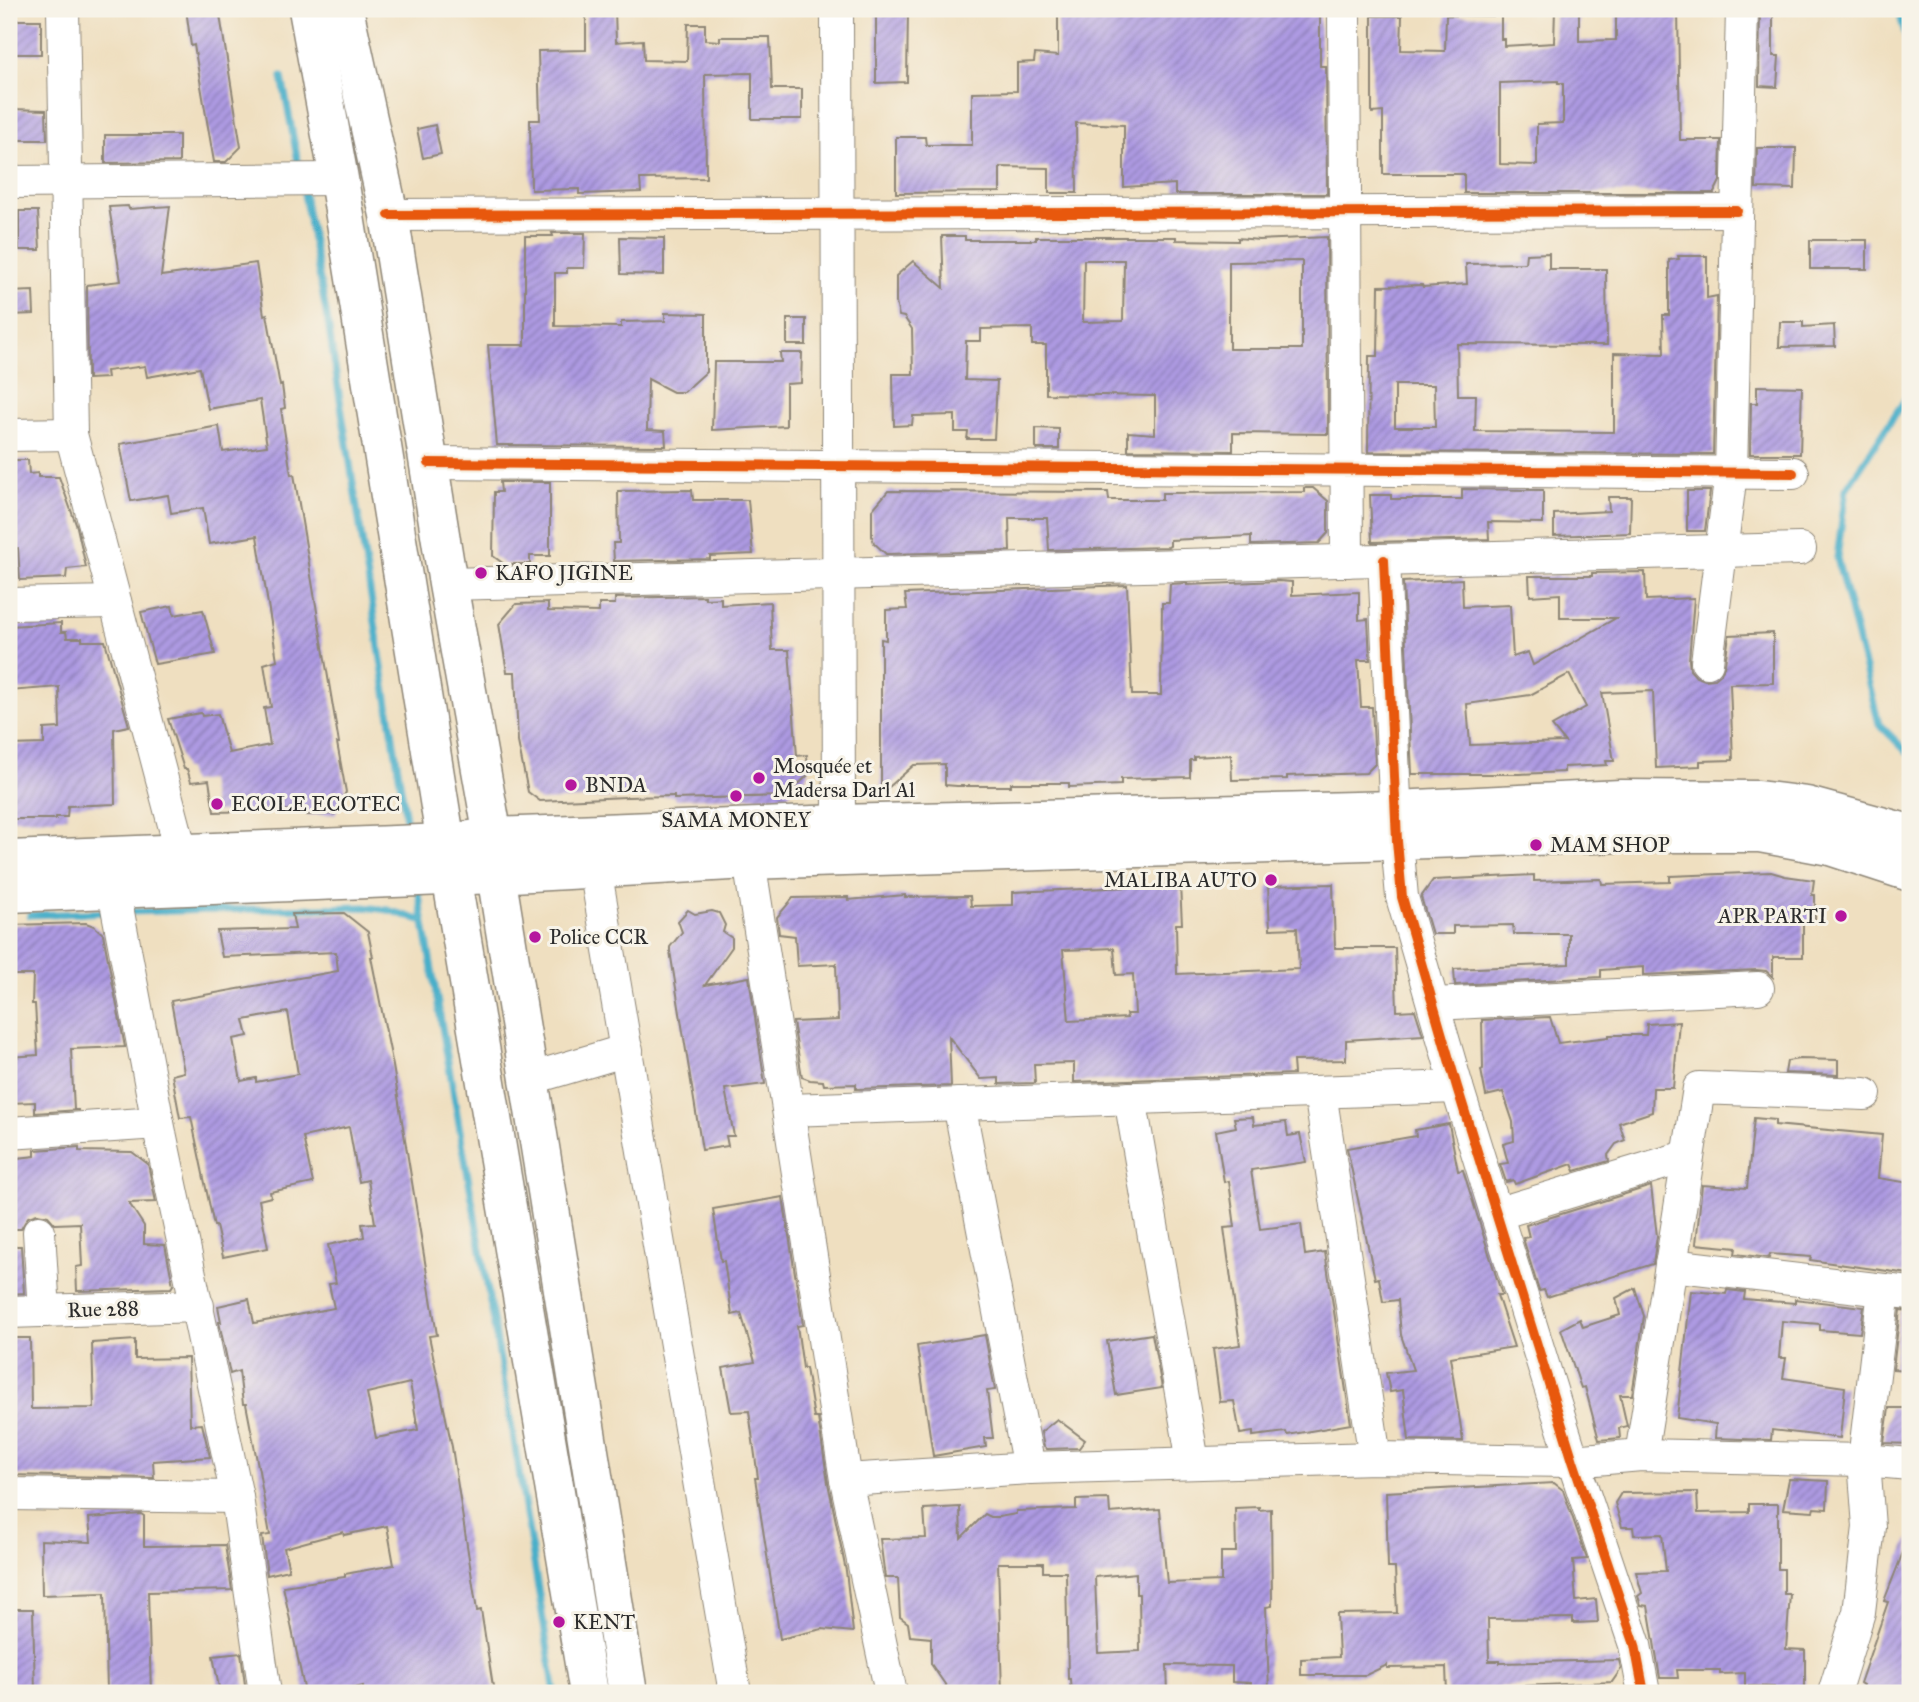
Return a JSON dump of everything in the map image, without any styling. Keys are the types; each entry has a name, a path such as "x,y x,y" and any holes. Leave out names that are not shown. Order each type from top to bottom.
{"main road":[{"path":"308,9 339,179 448,859 589,1693"},
{"path":"344,9 389,215 628,1693"},
{"path":"494,855 595,868 1396,825 1621,799 1758,800 1807,806 1910,834"},
{"path":"9,860 111,873 448,859 839,824 1396,825 1626,833 1759,833 1830,846 1910,872"},
{"path":"9,893 111,873"}],"street":[{"path":"63,9 71,434 186,871"},
{"path":"837,9 839,824"},
{"path":"1344,9 1347,561"},
{"path":"1707,662 1731,472 1742,9"},
{"path":"9,182 339,179"},
{"path":"389,215 1737,211"},
{"path":"9,435 71,434"},
{"path":"429,463 1793,473"},
{"path":"448,584 1800,549"},
{"path":"1384,560 1396,825 1402,897 1496,1214 1573,1461 1635,1645 1644,1693"},
{"path":"9,604 115,602"},
{"path":"750,860 845,1480 891,1693"},
{"path":"595,868 735,1693"},
{"path":"111,873 158,1123 237,1497 265,1693"},
{"path":"1434,1004 1758,988"},
{"path":"529,1079 626,1050"},
{"path":"789,1110 1457,1087"},
{"path":"1641,1454 1699,1088 1865,1094"},
{"path":"1320,1092 1375,1458"},
{"path":"1130,1098 1193,1462"},
{"path":"959,1104 1029,1468"},
{"path":"9,1133 158,1123"},
{"path":"1496,1214 1688,1156"},
{"path":"39,1232 44,1311"},
{"path":"1671,1265 1897,1291 1864,1460 1869,1527 1859,1612 1834,1693"},
{"name":"Rue 288","path":"9,1312 198,1306"},
{"path":"845,1480 1029,1468 1193,1462 1375,1458 1573,1461 1641,1454 1864,1460 1910,1464"},
{"path":"9,1494 237,1497"}],"building":[{"path":"186,9 219,9 241,147 226,162 214,162"},
{"path":"586,9 615,9 616,42 643,40 644,60 687,61 688,24 705,24 705,40 720,41 720,37 770,37 772,89 802,89 802,119 752,119 752,73 705,74 706,178 640,179 641,192 579,194 579,189 531,190 530,120 540,120 538,51 586,50"},
{"path":"876,9 908,9 907,82 876,83"},
{"path":"1058,9 1320,9 1320,66 1326,66 1327,194 1175,194 1175,184 1124,187 1124,125 1076,123 1077,193 1049,193 1049,168 1000,167 1000,192 896,193 896,137 925,137 926,145 972,145 972,92 1017,91 1017,63 1034,62 1035,54 1058,56"},
{"path":"1555,9 1579,9 1579,41 1616,40 1616,9 1678,9 1680,140 1721,140 1720,181 1714,193 1464,193 1464,174 1383,174 1383,112 1372,113 1372,16 1402,16 1401,50 1445,51 1446,15 1501,16 1501,39 1504,39 1504,46 1554,43","holes":["1500,83 1563,83 1563,123 1537,124 1537,165 1500,164"]},
{"path":"1760,9 1773,9 1773,56 1779,56 1777,87 1759,86"},
{"path":"10,20 41,20 41,54 10,54"},
{"path":"9,109 46,110 47,140 9,140"},
{"path":"435,125 441,154 423,158 417,129"},
{"path":"105,135 179,135 179,162 105,163"},
{"path":"1757,148 1796,148 1795,189 1756,188"},
{"path":"128,206 129,209 170,206 161,276 256,263 264,315 267,314 280,386 282,385 285,408 281,409 291,475 294,474 339,743 346,792 335,814 307,815 307,810 214,812 209,780 191,782 187,769 184,769 168,719 201,713 202,716 218,714 229,753 270,745 264,708 271,707 264,664 277,660 257,536 209,544 203,508 171,513 168,495 131,501 120,444 219,426 223,452 267,446 260,400 208,409 200,368 147,377 145,366 106,371 107,378 88,379 87,285 121,281 109,207"},
{"path":"19,211 38,211 40,250 19,250"},
{"path":"552,233 585,233 584,268 567,268 567,273 555,273 555,326 621,327 621,322 665,321 665,313 706,314 706,372 684,392 673,392 648,379 647,430 665,431 666,446 497,445 488,345 525,345 525,236 553,236"},
{"path":"942,236 965,236 965,240 1176,237 1176,240 1238,241 1238,238 1259,240 1327,237 1328,434 1233,433 1233,451 1128,450 1128,432 1155,434 1155,396 1046,394 1046,345 1032,345 1032,328 981,329 981,341 966,341 965,380 997,381 994,439 967,439 968,432 955,432 955,415 913,416 912,425 894,426 893,374 913,374 912,329 904,317 899,316 896,276 913,261 944,288","holes":["1084,260 1124,260 1123,321 1083,322","1302,261 1302,349 1229,349 1229,262"]},
{"path":"620,237 664,238 664,275 621,274"},
{"path":"1810,240 1867,240 1867,269 1810,269"},
{"path":"1549,253 1549,269 1606,269 1607,345 1457,344 1458,395 1476,395 1475,431 1614,432 1614,353 1664,354 1663,315 1669,315 1669,260 1679,259 1678,256 1707,256 1707,298 1717,296 1713,454 1368,452 1369,356 1378,356 1379,286 1467,284 1466,264 1525,263 1526,254","holes":["1395,385 1434,385 1435,427 1395,427"]},
{"path":"33,291 34,314 9,315 9,292"},
{"path":"787,319 806,319 806,345 787,345"},
{"path":"1780,322 1803,322 1803,327 1834,325 1835,346 1779,347"},
{"path":"780,353 802,353 801,383 786,384 786,426 712,430 714,362 781,362"},
{"path":"1757,386 1802,387 1800,454 1750,454 1751,403 1757,403"},
{"path":"1036,428 1059,429 1059,449 1036,449"},
{"path":"9,460 28,460 29,474 59,477 77,527 86,567 67,569 66,578 20,580 18,548 9,549"},
{"path":"500,482 550,482 550,556 530,556 530,564 504,564 493,556 494,492 501,492"},
{"path":"1304,488 1313,488 1328,501 1328,533 1319,543 1251,545 1251,536 1170,540 1168,547 1049,550 1047,518 1009,518 1010,551 886,554 874,543 872,536 872,510 888,491 1108,492 1109,500 1162,500 1162,493 1304,492"},
{"path":"1462,489 1543,490 1543,523 1488,522 1489,539 1372,542 1370,495 1391,495 1391,499 1462,499"},
{"path":"692,490 693,500 748,500 753,554 710,556 710,559 614,561 613,543 619,543 618,491"},
{"path":"1687,491 1710,491 1705,531 1687,531"},
{"path":"1608,497 1631,497 1630,533 1554,536 1554,514 1609,511"},
{"path":"1645,572 1646,600 1694,598 1690,670 1696,677 1705,680 1715,679 1721,674 1729,635 1773,633 1773,683 1730,684 1733,760 1700,761 1700,766 1656,768 1653,691 1602,693 1614,761 1606,761 1607,765 1564,767 1564,772 1412,774 1403,582 1462,579 1463,607 1510,605 1513,657 1528,652 1533,665 1616,618 1560,618 1560,594 1530,596 1529,576 1592,576 1592,573","holes":["1569,674 1586,707 1552,726 1565,742 1470,745 1467,704 1530,695"]},
{"path":"1292,582 1292,595 1359,592 1359,620 1368,619 1370,660 1358,660 1361,707 1372,707 1375,764 1366,773 1232,780 1231,755 1194,757 1194,760 1190,760 1190,777 1121,779 1121,785 1069,787 1069,783 1011,783 1011,786 957,786 945,785 945,764 914,765 881,794 881,639 886,640 886,610 907,609 905,594 1127,585 1132,695 1161,695 1162,603 1169,603 1170,584"},
{"path":"705,596 705,599 721,598 721,605 770,602 772,650 789,650 797,756 807,755 808,775 786,796 674,799 674,796 540,801 528,792 518,742 515,672 507,672 499,624 516,604 548,603 548,611 599,612 599,604 615,604 615,598"},
{"path":"172,606 174,615 203,610 215,654 155,664 141,612"},
{"path":"61,623 61,632 66,632 67,638 105,641 129,726 114,729 115,804 68,806 67,817 56,819 9,819 9,745 44,744 44,729 60,728 59,687 9,691 9,626"},
{"path":"1771,872 1814,880 1812,895 1815,895 1815,921 1803,922 1803,957 1773,957 1773,977 1766,971 1757,970 1643,975 1643,967 1601,970 1601,977 1455,985 1454,969 1569,964 1569,934 1514,934 1513,925 1453,926 1453,934 1432,934 1421,897 1433,880 1534,875 1534,881 1601,879 1602,884 1670,882 1670,876"},
{"path":"1333,884 1335,948 1395,948 1397,1011 1415,1010 1423,1035 1346,1040 1346,1060 1293,1061 1294,1074 1074,1082 1074,1063 1034,1064 1035,1083 999,1084 999,1078 981,1079 949,1037 951,1086 856,1089 856,1084 824,1085 823,1081 802,1077 793,1022 838,1020 836,964 797,966 795,936 779,934 777,917 793,898 848,897 848,900 905,895 970,896 971,906 1013,905 1013,892 1180,885 1182,924 1176,924 1177,974 1299,969 1297,928 1270,929 1268,886","holes":["1114,948 1116,975 1133,974 1135,1014 1126,1014 1127,1018 1069,1021 1063,950"]},
{"path":"688,910 695,914 712,911 719,913 725,925 723,932 732,938 732,947 705,985 749,977 765,1084 725,1089 734,1136 726,1136 728,1146 702,1150 670,951 670,947 682,932 678,921"},
{"path":"344,913 368,932 437,1335 429,1336 452,1447 477,1611 481,1610 494,1693 363,1693 363,1686 334,1693 305,1693 283,1586 345,1577 345,1574 394,1565 387,1526 344,1535 343,1532 284,1548 289,1570 267,1575 262,1536 270,1535 259,1471 246,1404 243,1404 239,1371 230,1374 218,1306 249,1299 254,1323 334,1308 329,1284 336,1283 328,1245 364,1237 362,1224 375,1223 368,1180 359,1182 349,1127 303,1137 313,1183 270,1192 271,1197 259,1200 268,1248 223,1257 191,1117 180,1118 172,1075 184,1072 171,1001 338,971 336,952 222,957 217,931 295,929 292,914","holes":["288,1012 298,1074 256,1082 256,1078 241,1081 233,1039 248,1036 244,1020","410,1383 418,1430 376,1438 367,1393"]},
{"path":"86,923 103,934 125,1047 71,1049 74,1110 79,1110 35,1113 35,1102 9,1103 9,1057 38,1055 35,1004 32,1004 33,975 10,975 9,925"},
{"path":"1550,1017 1558,1043 1609,1035 1646,1035 1647,1024 1679,1022 1673,1088 1653,1088 1652,1112 1619,1123 1625,1140 1616,1144 1608,1155 1609,1161 1575,1171 1572,1164 1515,1184 1513,1180 1506,1182 1500,1164 1508,1163 1503,1144 1514,1141 1513,1122 1503,1092 1486,1096 1481,1070 1482,1020"},
{"path":"1838,1060 1838,1075 1785,1073 1787,1061"},
{"path":"1253,1117 1254,1125 1286,1122 1288,1136 1300,1134 1306,1162 1251,1170 1260,1229 1301,1224 1305,1255 1325,1252 1351,1424 1287,1435 1286,1432 1253,1436 1253,1432 1240,1434 1234,1401 1220,1402 1213,1349 1240,1345 1224,1228 1235,1227 1229,1181 1224,1182 1216,1131 1236,1127 1234,1118"},
{"path":"1754,1118 1775,1120 1775,1125 1882,1135 1878,1178 1910,1183 1909,1274 1810,1260 1811,1257 1770,1254 1769,1258 1735,1254 1736,1248 1696,1244 1702,1185 1747,1188"},
{"path":"1449,1124 1458,1171 1463,1170 1502,1295 1497,1295 1514,1347 1450,1357 1463,1441 1409,1440 1403,1390 1390,1392 1386,1373 1413,1370 1401,1335 1398,1300 1383,1302 1379,1278 1375,1279 1347,1148 1416,1136 1415,1130"},
{"path":"79,1147 79,1151 132,1152 148,1164 156,1202 129,1203 144,1226 144,1244 165,1245 173,1285 171,1288 77,1291 76,1267 82,1266 80,1223 55,1224 48,1216 37,1214 28,1217 21,1229 9,1229 9,1159 35,1156 35,1150"},
{"path":"1651,1186 1657,1236 1653,1264 1547,1297 1544,1290 1539,1291 1523,1238 1529,1237 1526,1225"},
{"path":"783,1197 803,1325 797,1326 803,1368 806,1368 814,1418 818,1418 846,1571 853,1632 822,1629 780,1639 755,1478 758,1478 749,1411 731,1412 723,1368 755,1362 741,1313 732,1315 713,1209"},
{"path":"9,1246 21,1246 24,1293 9,1294"},
{"path":"1635,1288 1644,1316 1632,1395 1620,1395 1627,1426 1619,1428 1620,1438 1599,1440 1585,1387 1581,1388 1561,1329 1580,1319 1583,1327 1620,1315 1616,1298"},
{"path":"1727,1290 1745,1292 1744,1299 1795,1303 1795,1299 1864,1307 1860,1333 1820,1330 1820,1324 1782,1321 1779,1358 1786,1358 1783,1378 1845,1387 1840,1438 1772,1430 1771,1440 1715,1438 1716,1424 1677,1418 1691,1291 1726,1294"},
{"path":"1900,1310 1910,1311 1910,1370 1893,1369"},
{"path":"1152,1334 1162,1388 1116,1395 1107,1341"},
{"path":"985,1335 995,1390 987,1391 993,1438 985,1438 986,1447 933,1456 917,1346"},
{"path":"9,1338 30,1338 31,1409 94,1408 92,1343 135,1340 135,1359 188,1358 190,1425 202,1424 210,1457 153,1461 154,1478 9,1475"},
{"path":"1889,1408 1910,1408 1910,1444 1884,1443"},
{"path":"1057,1419 1085,1440 1079,1448 1044,1447 1041,1432"},
{"path":"1789,1479 1828,1481 1827,1509 1783,1509"},
{"path":"1554,1483 1563,1490 1587,1559 1573,1560 1576,1601 1596,1599 1598,1622 1573,1623 1573,1618 1488,1619 1489,1661 1619,1660 1621,1669 1612,1682 1500,1687 1500,1692 1447,1693 1446,1667 1387,1668 1387,1665 1366,1675 1301,1675 1301,1659 1339,1657 1337,1614 1397,1613 1395,1568 1388,1568 1386,1492"},
{"path":"1697,1492 1698,1513 1749,1512 1749,1504 1778,1504 1778,1569 1784,1569 1784,1594 1790,1594 1786,1649 1805,1650 1805,1693 1774,1692 1774,1687 1745,1686 1745,1673 1720,1674 1720,1670 1677,1670 1678,1678 1660,1678 1648,1606 1641,1605 1638,1596 1642,1593 1636,1572 1666,1571 1662,1534 1634,1535 1633,1527 1622,1527 1615,1503 1621,1493"},
{"path":"1109,1499 1110,1513 1160,1509 1167,1583 1221,1581 1221,1552 1236,1552 1235,1508 1271,1509 1272,1606 1266,1607 1269,1691 1251,1692 1251,1683 1232,1682 1232,1666 1167,1665 1168,1693 1071,1693 1068,1679 1066,1572 1043,1572 1043,1563 998,1563 1002,1693 951,1693 931,1664 931,1638 910,1636 908,1623 900,1617 898,1578 885,1578 880,1539 926,1538 924,1509 960,1507 961,1538 985,1514 999,1517 1016,1514 1016,1511 1076,1509 1076,1500","holes":["1136,1573 1136,1594 1139,1594 1140,1651 1098,1653 1095,1577"]},
{"path":"141,1514 144,1516 144,1546 225,1545 232,1590 148,1592 151,1693 107,1693 105,1593 42,1595 41,1540 91,1542 89,1518"},
{"path":"1909,1537 1910,1693 1860,1693 1863,1685 1860,1683 1888,1602 1884,1601"},
{"path":"9,1609 33,1609 35,1693 9,1693"},
{"path":"241,1653 246,1693 220,1693 213,1656"}],"waterway":[{"path":"1898,9 1910,50"},
{"path":"282,77 300,173"},
{"path":"303,188 328,323 408,832"},
{"path":"1910,392 1846,489 1837,558 1879,724 1910,755"},
{"path":"418,889 555,1693"},
{"path":"125,912 364,907 388,910 423,921"},
{"path":"30,915 109,912"}],"cycle path":[{"path":"389,215 1737,211"},
{"path":"429,463 1793,473"},
{"path":"1384,560 1402,897 1457,1087 1573,1461 1635,1645 1644,1693"}],"place":[{"name":"KAFO JIGINE","path":"481,573"},
{"name":"Mosquée et Madersa Darl Al","path":"759,778"},
{"name":"BNDA","path":"571,785"},
{"name":"SAMA MONEY","path":"736,796"},
{"name":"ECOLE ECOTEC","path":"217,804"},
{"name":"MAM SHOP","path":"1536,845"},
{"name":"MALIBA AUTO","path":"1271,880"},
{"name":"APR PARTI","path":"1841,916"},
{"name":"Police CCR","path":"535,937"},
{"name":"KENT","path":"559,1622"}]}
